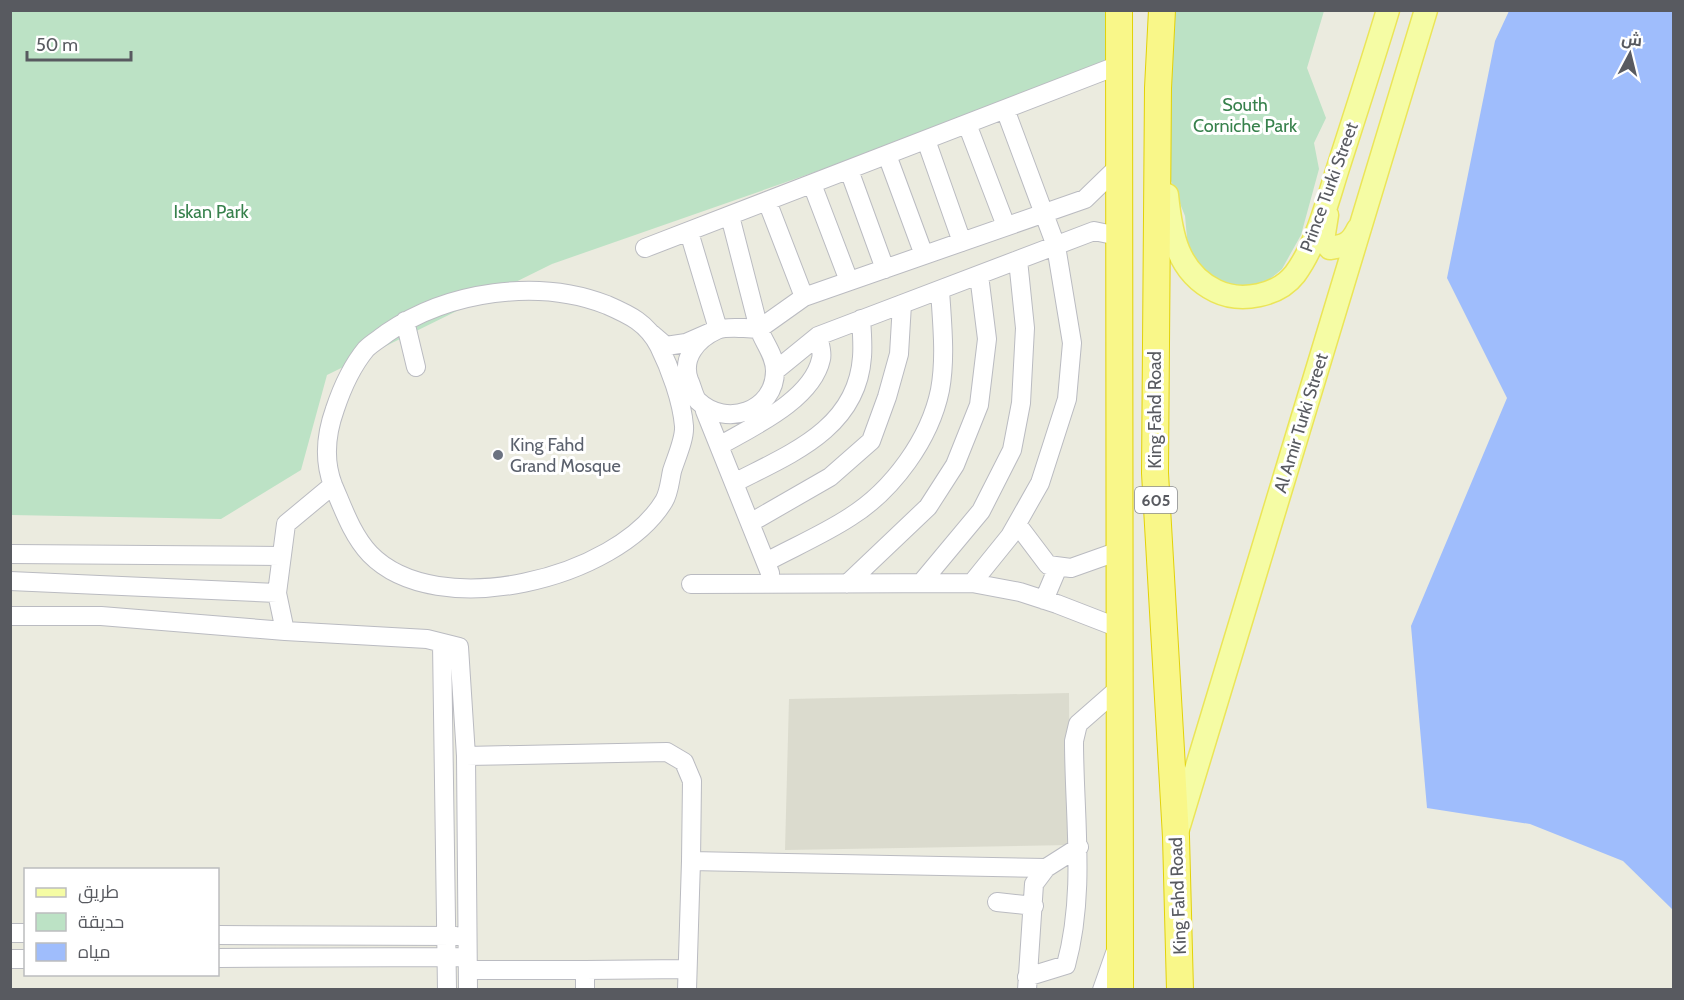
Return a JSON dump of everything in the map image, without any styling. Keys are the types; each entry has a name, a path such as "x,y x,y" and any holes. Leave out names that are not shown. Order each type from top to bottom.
{"highway":[{"name":"King Fahd Road","path":"1119,10 1120,990"},
{"name":"King Fahd Road","path":"1162,10 1158,88 1155,473 1176,837 1180,990"},
{"path":"1119,412 1124,432 1135,439 1144,434 1147,411 1155,402"},
{"path":"1119,484 1127,455 1135,451 1146,453 1155,473"}],"main road":[{"name":"Prince Turki Street","path":"1158,88 1170,224 1180,259 1195,279 1217,292 1235,297 1264,295 1294,275 1312,242 1331,190 1388,10"},
{"name":"Al Amir Turki Street","path":"1176,837 1426,10"},
{"path":"1331,190 1323,240 1330,248 1341,247 1352,242 1362,222"}],"street":[{"path":"645,248 1119,65"},
{"path":"972,583 1017,524 1040,483 1067,399 1072,343 1056,246 1005,109"},
{"path":"967,124 1006,226"},
{"path":"926,140 962,242"},
{"path":"887,155 924,255"},
{"path":"642,325 666,346 686,343 718,329 759,329 804,297 1085,199 1118,167"},
{"path":"849,170 885,269"},
{"path":"812,184 849,281"},
{"path":"767,201 804,297"},
{"path":"718,329 692,348 686,370 697,400 713,412 741,415 755,408 771,389 775,371 771,352 759,329 730,216"},
{"path":"775,371 818,336 1094,231 1118,236"},
{"path":"689,232 718,329"},
{"path":"921,583 981,511 1012,450 1020,403 1025,328 1018,260"},
{"path":"847,584 928,507 955,465 979,405 987,339 979,275"},
{"path":"766,562 851,517 892,483 925,432 939,390 944,338 940,290"},
{"path":"545,291 583,296 636,317 658,345 674,387 684,427 665,500 635,535 602,556 551,577 471,590 405,578 370,554 349,522 327,469 328,431 342,386 367,348 405,321 449,304 498,292 545,291"},
{"path":"750,523 830,477 871,441 899,354 902,304"},
{"path":"734,483 794,452 836,423 855,391 862,358 861,320"},
{"path":"405,321 416,367"},
{"path":"719,446 788,404 810,383 822,358 818,336"},
{"path":"684,427 713,412"},
{"path":"713,412 719,446 775,585"},
{"path":"285,631 277,593 286,524 333,485"},
{"path":"1017,524 1048,565 1071,568 1119,551"},
{"path":"10,554 281,556"},
{"path":"1044,600 1058,567"},
{"path":"10,581 277,593"},
{"path":"691,584 972,583 1044,600 1119,628"},
{"path":"10,616 101,616 285,631 427,639 451,645"},
{"path":"451,645 466,756 468,990"},
{"path":"447,990 445,936 451,645"},
{"path":"1078,847 1046,868 1034,884 1027,983 1066,965 1075,932 1078,847 1074,760 1078,724 1118,688"},
{"path":"466,756 667,752 684,762 692,781 687,990"},
{"path":"691,861 1046,868"},
{"path":"997,902 1034,906"},
{"path":"219,934 467,935"},
{"path":"1102,990 1120,940"},
{"path":"219,958 447,956 468,964 585,970 687,969"},
{"path":"585,970 585,990"}],"shaded area":[{"path":"1069,693 1070,845 785,850 789,699"}],"green space":[{"name":"Iskan Park","path":"11,11 1106,11 1107,70 552,264 327,375 301,470 221,519 11,515"},
{"name":"South Corniche Park","path":"1171,11 1324,11 1307,68 1326,118 1314,143 1319,169 1301,235 1282,269 1270,279 1255,285 1236,287 1218,281 1202,267 1188,248 1185,216 1171,181"}],"water":[{"path":"1509,11 1673,11 1673,910 1623,861 1530,824 1427,808 1411,626 1507,398 1447,278 1495,41"}],"place":[{"name":"King Fahd Grand Mosque","path":"498,455"}]}
